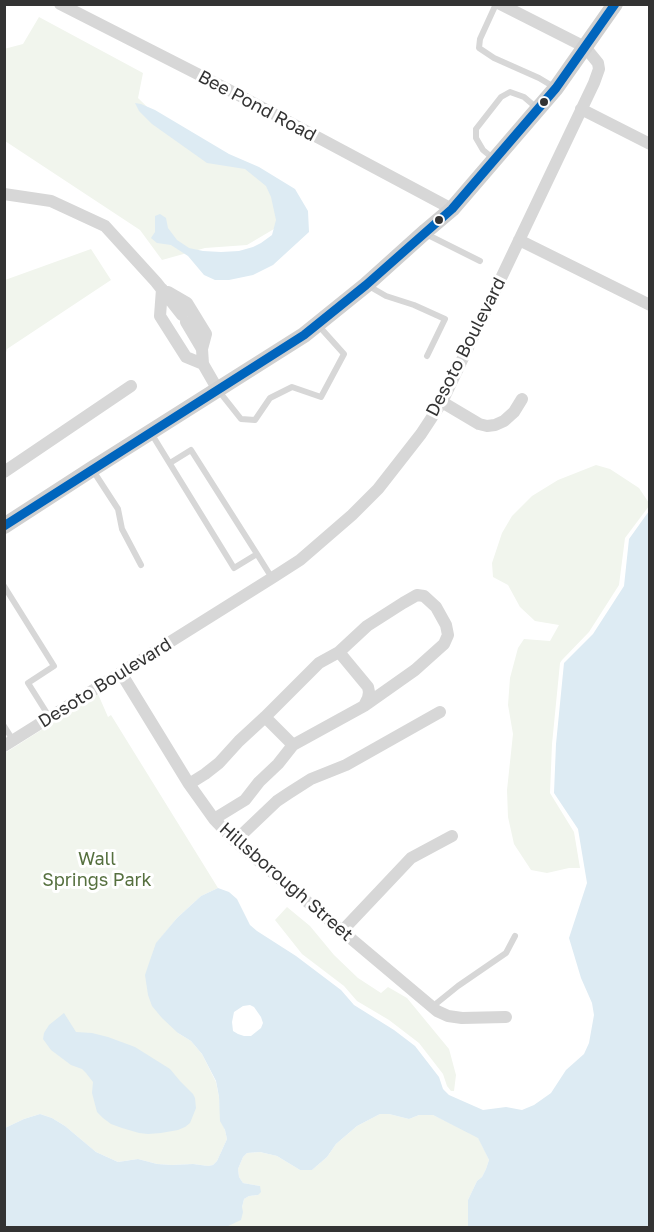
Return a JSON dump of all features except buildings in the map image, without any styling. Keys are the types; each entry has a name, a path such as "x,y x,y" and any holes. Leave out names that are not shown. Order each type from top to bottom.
{"main road":[{"path":"4,526 294,341 366,285 452,209 556,88 615,4"}],"street":[{"name":"Bee Pond Road","path":"60,4 229,90 452,209"},
{"path":"498,4 585,47"},
{"name":"Desoto Boulevard","path":"9,744 300,560 352,516 399,464 442,402 594,83 598,63 585,47"},
{"path":"581,109 650,144"},
{"path":"4,194 51,201 105,226 162,289 202,349"},
{"path":"519,240 650,305"},
{"path":"162,289 187,303 206,334 202,349 203,364 218,390"},
{"path":"162,289 160,316 186,357 203,364"},
{"path":"4,472 131,386"},
{"path":"442,402 479,424 487,426 504,421 514,412 522,399"},
{"path":"189,784 219,763 319,663 339,652 367,627 417,596 424,596 436,608 446,625 448,635 444,644 415,670 364,706 293,745 278,764 259,782 246,800 214,819"},
{"path":"339,652 368,687 368,698 364,706"},
{"name":"Hillsborough Street","path":"121,673 189,784 214,819 235,841 437,1011 448,1016 462,1018 506,1017"},
{"path":"235,841 277,801 311,779 346,765 440,712"},
{"path":"265,717 293,745"},
{"path":"342,931 411,858 452,836"}],"lane":[{"path":"498,4 480,39 479,48 494,58 556,88"},
{"path":"495,160 483,150 476,138 476,129 501,97 510,92 524,97 539,109"},
{"path":"423,233 480,261"},
{"path":"366,285 386,296 445,319 427,356"},
{"path":"218,390 241,419 255,420 270,398 292,387 321,397 344,354 317,324"},
{"path":"151,432 234,568 256,554"},
{"path":"170,463 191,450 273,578"},
{"path":"92,469 118,509 122,529 141,565"},
{"path":"4,586 54,666 28,683 50,718"},
{"path":"4,726 9,744"},
{"path":"431,1007 506,953 515,936"}],"green space":[{"path":"39,17 143,73 138,98 174,133 241,163 271,184 279,226 247,245 205,248 162,260 140,230 5,141 4,49 23,44"},
{"path":"91,249 111,280 7,349 5,356 5,280"},
{"path":"596,465 610,469 639,488 649,506 625,538 619,585 589,632 560,663 550,793 574,832 580,868 547,873 531,870 514,844 508,817 507,790 513,734 508,705 510,678 518,648 524,639 550,641 559,625 535,621 520,607 508,585 493,577 492,563 502,533 512,516 532,496 558,480"},
{"name":"Wall Springs Park","path":"98,694 108,717 111,715 218,888 201,896 177,918 156,944 178,1033 191,1041 202,1054 216,1082 221,1121 227,1139 213,1165 157,1164 138,1159 118,1162 96,1152 65,1126 40,1114 5,1128 5,753"},
{"path":"287,907 310,926 334,955 358,978 381,993 388,987 407,998 449,1049 456,1075 454,1091 447,1086 443,1074 419,1043 389,1020 357,1001 344,986 302,954 275,920"},
{"path":"380,1114 409,1119 419,1115 433,1115 478,1137 489,1160 468,1200 468,1227 226,1228 242,1207 244,1199 258,1195 260,1186 243,1183 239,1177 238,1169 247,1153 260,1152 277,1156 300,1170 312,1170 327,1157 336,1144 357,1126"}],"shaded area":[{"path":"135,103 155,110 229,154 259,167 295,189 308,211 309,232 273,265 253,275 229,280 215,280 204,275 188,256 171,245 157,243 151,238 155,232 155,216 160,214 166,218 168,228 177,240 189,248 221,252 239,251 261,243 272,235 276,220 266,186 245,169 207,163 152,124 139,111"},
{"path":"649,511 649,1227 468,1227 468,1200 489,1160 478,1138 433,1115 419,1115 409,1119 380,1114 357,1126 336,1144 327,1157 312,1170 300,1170 277,1156 260,1152 247,1153 238,1169 239,1177 243,1183 260,1186 261,1192 244,1199 241,1220 226,1227 5,1227 5,1128 40,1114 65,1126 96,1152 118,1162 138,1159 157,1164 208,1166 217,1161 227,1139 220,1121 216,1081 202,1054 191,1041 178,1033 152,1006 145,975 156,943 177,918 201,896 218,888 229,892 237,899 250,925 257,931 296,956 341,990 354,1005 415,1046 439,1077 443,1089 449,1095 483,1110 506,1107 522,1110 551,1093 566,1070 584,1054 589,1043 594,1015 592,1003 581,978 569,938 587,883 578,829 554,793 564,663 593,634 624,586 629,539","holes":["243,1006 254,1007 261,1017 263,1023 261,1028 251,1036 244,1036 233,1031 234,1012"]},
{"path":"64,1013 76,1032 108,1037 135,1047 170,1069 195,1098 196,1108 190,1123 178,1130 148,1134 122,1128 103,1118 97,1112 92,1093 93,1082 82,1069 71,1065 51,1050 43,1039 49,1025"}],"transit line":[{"path":"4,526 304,335 366,285 452,209 556,88 615,4"}]}
